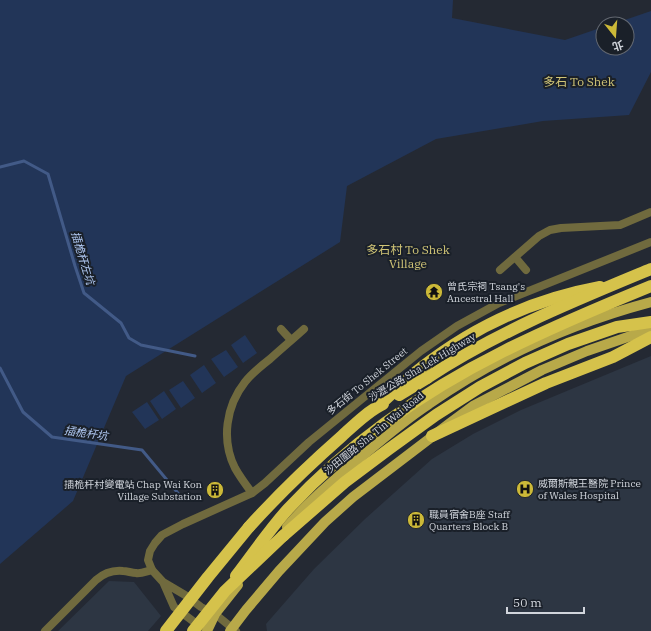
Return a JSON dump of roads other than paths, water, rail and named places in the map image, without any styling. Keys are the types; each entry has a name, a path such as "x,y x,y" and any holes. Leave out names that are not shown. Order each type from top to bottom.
{"highway":[{"name":"沙瀝公路 Sha Lek Highway","path":"166,631 208,577 270,504 316,458 377,407 465,354 577,300 651,269"},
{"path":"377,407 420,369 458,341 513,313 575,292 651,280"},
{"path":"193,631 267,535 293,504 328,470 402,411 459,375 504,350 651,286"},
{"path":"225,591 345,482 389,448 436,415 480,387 525,363 568,344 617,327 651,322"},
{"path":"432,436 546,383 619,354 651,337"}],"main road":[{"name":"沙田圍路 Sha Tin Wai Road","path":"207,631 215,614 250,569 296,517 327,486 402,423 428,404 478,372 534,344 596,318 651,302"},
{"path":"232,630 279,571 325,522 353,497 473,406 542,370 587,351 651,329"}],"street":[{"path":"500,270 542,234 550,230 561,228 620,225 651,212"},
{"name":"多石街 To Shek Street","path":"152,570 148,560 150,551 162,535 252,493 265,483 309,442 421,351 457,326 499,303 651,242"},
{"path":"515,257 526,270"},
{"path":"281,329 291,340"},
{"path":"252,493 241,478 231,458 227,438 229,416 237,395 246,381 257,369 304,329"},
{"path":"45,631 102,575 114,571 123,571 135,574 152,570 163,582 185,595 201,607 215,614 232,630"},
{"path":"163,582 174,607 207,631"}],"waterway":[{"name":"插桅杆左坑","path":"0,167 24,161 48,174 84,293 121,323 129,338 141,345 195,356"},
{"name":"插桅杆坑","path":"0,368 23,412 52,437 142,450 182,498"}],"place":[{"name":"曾氏宗祠 Tsang's Ancestral Hall","path":"434,292"},
{"name":"威爾斯親王醫院 Prince of Wales Hospital","path":"525,489"},
{"name":"插桅杆村變電站 Chap Wai Kon Village Substation","path":"215,490"},
{"name":"職員宿舍B座 Staff Quarters Block B","path":"416,520"}],"district":[{"name":"多石 To Shek","path":"579,81"},
{"name":"多石村 To Shek Village","path":"408,256"}]}
